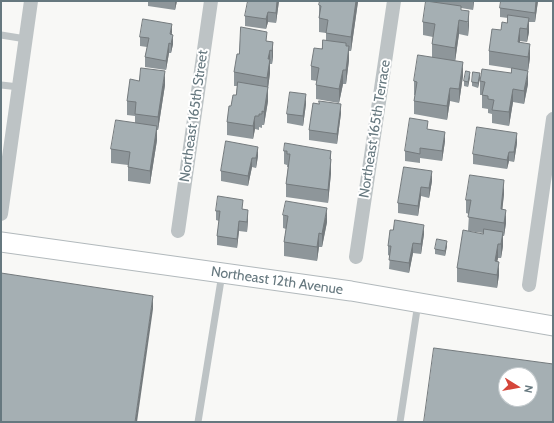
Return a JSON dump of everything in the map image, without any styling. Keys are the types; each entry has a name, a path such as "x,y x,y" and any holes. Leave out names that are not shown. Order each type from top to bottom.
{"street":[{"path":"1,214 5,160 19,87 31,1"},
{"name":"Northeast 165th Street","path":"178,231 211,1"},
{"name":"Northeast 165th Terrace","path":"356,257 394,1"},
{"path":"529,284 553,119"},
{"name":"Northeast 12th Avenue","path":"1,242 351,292 553,326"}],"lane":[{"path":"1,36 26,39"},
{"path":"1,85 19,87"},
{"path":"198,422 222,273"},
{"path":"400,422 418,303"}],"building":[{"path":"248,1 277,1 276,13 268,12 266,19 245,16"},
{"path":"320,1 356,1 351,37 326,33 328,20 319,18 321,6 319,5"},
{"path":"426,1 461,6 461,10 469,11 468,22 459,20 455,48 432,44 435,24 423,22"},
{"path":"501,1 536,1 535,13 500,8"},
{"path":"508,15 529,18 527,29 520,28 518,42 530,44 528,57 489,51 492,29 501,30 502,22 507,23"},
{"path":"143,19 172,24 170,34 173,35 171,44 169,43 166,61 145,57 149,38 140,37"},
{"path":"241,27 267,32 266,41 273,42 272,51 270,50 268,59 270,59 267,78 234,72 237,54 239,54"},
{"path":"323,40 346,43 346,46 349,46 346,70 343,70 339,89 316,85 319,68 311,66 314,48 322,49"},
{"path":"418,55 463,62 459,89 450,88 447,106 414,101 417,82 414,81"},
{"path":"141,68 165,71 158,117 135,114 136,102 127,101 130,79 139,81"},
{"path":"512,68 528,71 524,91 513,89 509,112 492,110 494,100 488,99 488,96 482,95 485,82 480,81 482,69 511,73"},
{"path":"466,71 470,72 468,82 464,81"},
{"path":"473,72 480,73 478,83 472,82"},
{"path":"238,82 268,87 264,112 262,111 262,114 255,116 253,126 227,122 229,106 231,106 233,95 236,95"},
{"path":"290,92 306,94 303,116 287,114"},
{"path":"319,101 341,104 337,134 309,130 313,103 319,104"},
{"path":"410,118 428,121 427,129 445,132 442,151 420,148 420,154 405,151"},
{"path":"116,120 157,126 150,171 128,167 130,152 111,149"},
{"path":"477,127 517,133 514,152 509,152 507,160 473,154"},
{"path":"226,141 258,147 256,158 252,158 248,176 221,171"},
{"path":"285,143 331,151 328,190 286,184 290,154 287,154 287,151 284,151"},
{"path":"404,167 432,171 429,188 421,187 418,206 398,203"},
{"path":"470,175 504,180 501,209 506,210 504,223 468,217 471,200 466,200"},
{"path":"218,196 243,200 242,209 248,210 247,222 239,221 237,239 217,236 220,211 216,211"},
{"path":"286,201 327,208 322,234 319,233 317,247 284,242 288,216 283,215"},
{"path":"395,220 424,225 421,244 413,243 409,263 389,260 391,246 388,246 390,230 393,230"},
{"path":"484,229 503,232 501,244 498,244 495,261 499,262 497,275 457,268 463,230 483,234"},
{"path":"437,239 447,241 445,251 435,249"},
{"path":"1,273 153,296 135,422 1,422"},
{"path":"434,348 553,364 553,422 424,422"}]}
